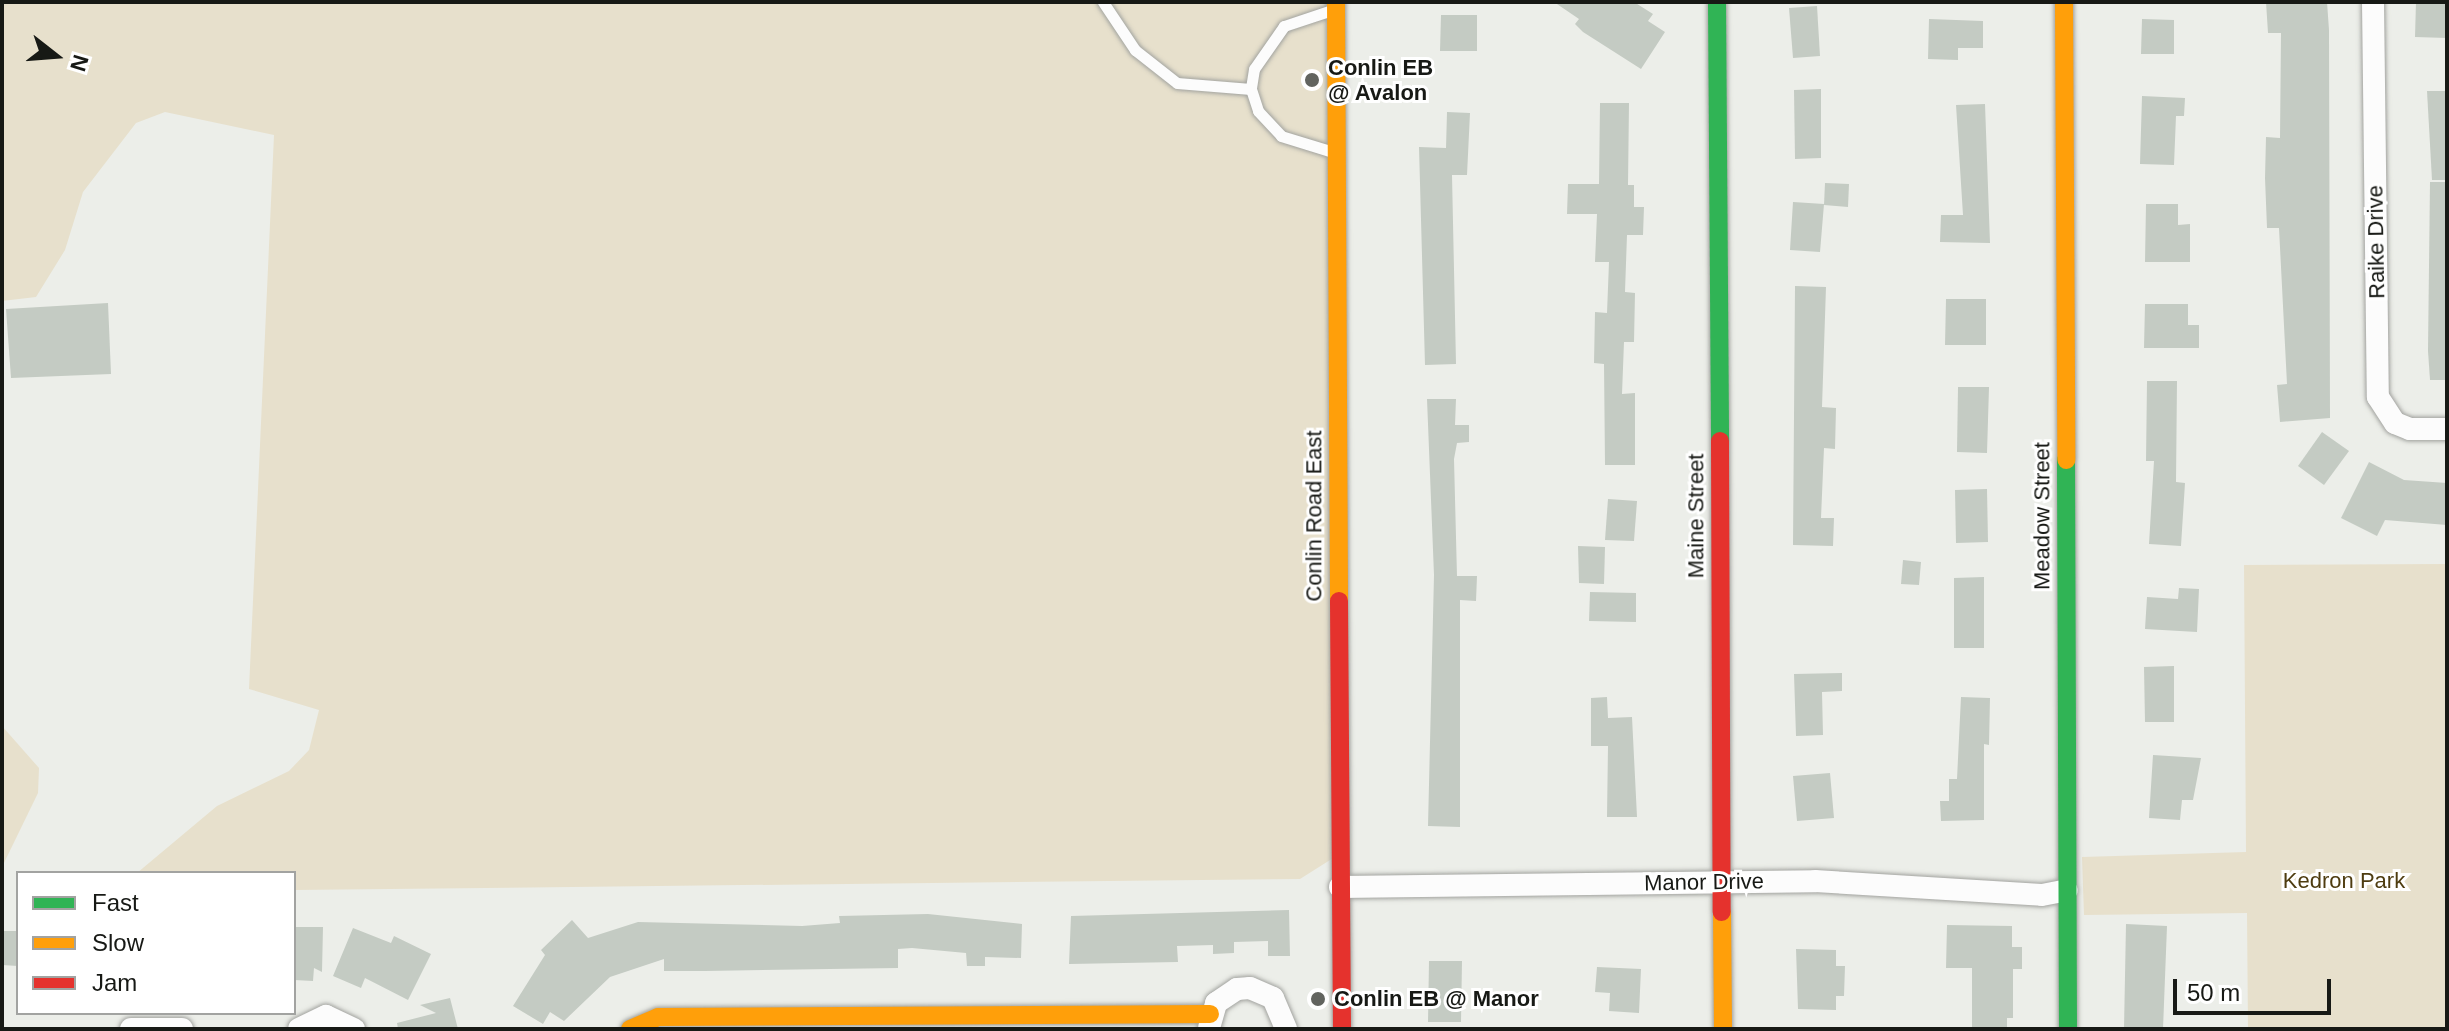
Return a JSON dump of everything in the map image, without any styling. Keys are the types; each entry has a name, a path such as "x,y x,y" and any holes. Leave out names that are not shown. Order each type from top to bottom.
{"street":[{"name":"Maine Street","path":"1717,2 1723,1029"},
{"name":"Meadow Street","path":"2064,2 2068,1029"},
{"name":"Raike Drive","path":"2373,2 2378,397 2395,423 2410,429 2447,429"},
{"name":"Conlin Road East","path":"1336,5 1342,1029"},
{"name":"Manor Drive","path":"1340,887 1815,881 2042,895 2067,890"},
{"path":"630,1029 658,1017 1210,1022 1226,995 1250,988 1273,998 1286,1029"},
{"path":"299,1029 326,1016 354,1029"},
{"path":"131,1029 182,1029"}],"lane":[{"path":"1103,2 1135,50 1177,83 1251,89"},
{"path":"1336,5 1284,26 1254,69 1251,89 1258,111 1281,136 1337,153"}],"green space":[{"path":"2,2 1335,2 1338,855 1300,879 296,890 296,871 139,871 217,806 289,771 309,750 319,710 249,689 274,135 165,112 136,123 83,192 65,250 36,297 2,301"},
{"name":"Kedron Park","path":"2447,564 2447,1029 2248,1029 2247,913 2084,915 2082,857 2246,852 2244,565"},
{"path":"2,726 39,768 38,793 2,867"}],"building":[{"path":"1554,2 1634,2 1653,14 1648,21 1665,32 1641,69 1583,32 1575,24 1579,19"},
{"path":"2266,2 2327,2 2330,418 2280,422 2277,385 2287,384 2279,228 2267,228 2265,178 2266,137 2280,138 2281,33 2268,33"},
{"path":"2416,2 2447,2 2447,38 2415,37"},
{"path":"1817,6 1820,56 1793,58 1789,8"},
{"path":"1441,15 1477,15 1477,51 1440,51"},
{"path":"1929,19 1983,21 1983,48 1958,48 1958,60 1928,59"},
{"path":"2142,19 2174,20 2174,54 2141,54"},
{"path":"1821,89 1821,158 1795,159 1794,90"},
{"path":"2427,91 2447,91 2447,180 2432,180"},
{"path":"2142,96 2185,98 2184,116 2176,116 2174,165 2140,164"},
{"path":"1600,103 1629,103 1628,185 1634,185 1634,207 1644,207 1643,235 1627,235 1625,292 1635,293 1634,342 1624,342 1622,394 1635,393 1635,465 1605,465 1604,364 1594,363 1595,312 1607,313 1609,262 1595,262 1597,214 1567,214 1568,184 1599,184"},
{"path":"1985,104 1990,243 1940,242 1941,215 1963,215 1956,105"},
{"path":"1447,112 1470,113 1467,175 1452,175 1456,364 1425,365 1419,147 1446,148"},
{"path":"2430,182 2447,182 2447,380 2430,380"},
{"path":"1825,183 1849,184 1848,207 1824,205"},
{"path":"1793,202 1824,204 1820,252 1790,250"},
{"path":"2146,204 2178,204 2178,225 2190,224 2190,262 2145,262"},
{"path":"1795,286 1826,287 1822,407 1836,408 1835,449 1824,448 1821,518 1834,518 1833,546 1793,545"},
{"path":"1946,299 1986,299 1986,345 1945,345"},
{"path":"108,303 111,374 11,378 6,309"},
{"path":"2145,304 2188,304 2188,325 2199,325 2199,348 2144,348"},
{"path":"2147,381 2177,381 2176,482 2185,483 2181,546 2149,544 2154,461 2146,461"},
{"path":"1958,387 1989,387 1987,453 1957,452"},
{"path":"1427,399 1456,399 1455,425 1469,425 1469,442 1457,443 1454,459 1457,576 1477,576 1476,601 1460,600 1460,827 1428,826 1434,575"},
{"path":"2322,432 2349,451 2324,485 2298,466"},
{"path":"2369,462 2404,480 2447,483 2447,525 2385,520 2377,536 2341,518"},
{"path":"1987,489 1988,542 1956,543 1955,490"},
{"path":"1608,499 1637,501 1634,541 1605,540"},
{"path":"1578,546 1605,547 1604,584 1579,583"},
{"path":"1903,560 1921,562 1919,585 1901,584"},
{"path":"1984,577 1984,648 1954,648 1954,578"},
{"path":"2179,588 2199,589 2197,632 2145,629 2147,597 2178,599"},
{"path":"1590,592 1636,593 1636,622 1589,621"},
{"path":"2174,666 2174,722 2145,722 2144,667"},
{"path":"1842,673 1842,691 1822,692 1823,735 1796,736 1794,674"},
{"path":"1607,697 1608,718 1632,717 1637,817 1607,817 1608,746 1591,746 1591,698"},
{"path":"1961,697 1990,698 1989,745 1984,744 1984,820 1941,821 1940,801 1949,801 1949,779 1957,779"},
{"path":"2153,755 2201,758 2193,800 2182,800 2180,820 2149,818"},
{"path":"1830,773 1834,818 1797,821 1793,776"},
{"path":"1289,910 1290,956 1268,956 1268,941 1234,942 1234,953 1213,954 1213,945 1177,946 1178,962 1069,964 1071,916"},
{"path":"928,914 1022,924 1021,958 985,957 985,966 967,966 966,953 912,948 898,949 898,968 705,971 664,971 664,959 610,977 564,1021 550,1012 543,1024 513,1006 545,955 541,950 572,920 588,938 638,922 802,926 840,923 839,916"},
{"path":"2126,924 2167,926 2163,1029 2124,1029"},
{"path":"1947,925 2012,926 2012,947 2022,947 2022,969 2013,969 2013,1018 2007,1018 2007,1029 1972,1029 1972,968 1946,968"},
{"path":"296,927 323,927 322,972 314,968 313,981 296,980"},
{"path":"353,928 391,943 394,936 431,954 408,1000 365,978 361,988 333,976"},
{"path":"2,931 16,931 16,966 2,965"},
{"path":"1796,949 1836,950 1836,966 1845,966 1844,996 1836,996 1836,1010 1798,1009"},
{"path":"1429,961 1462,961 1461,1022 1428,1022"},
{"path":"1597,967 1641,969 1639,1013 1609,1011 1610,993 1595,992"},
{"path":"450,998 458,1029 398,1029 397,1023 436,1013 420,1005"}],"traffic: fast":[{"path":"1717,2 1720,441"},
{"path":"2066,460 2068,1029"}],"traffic: slow":[{"path":"1336,2 1339,601"},
{"path":"2064,2 2066,460"},
{"path":"1722,912 1723,1029"},
{"path":"630,1029 658,1017 1210,1014"}],"traffic: jam":[{"path":"1720,441 1722,912"},
{"path":"1339,601 1342,1029"}],"place":[{"name":"Conlin EB @ Avalon","path":"1312,80"},
{"name":"Conlin EB @ Manor","path":"1318,999"}]}
